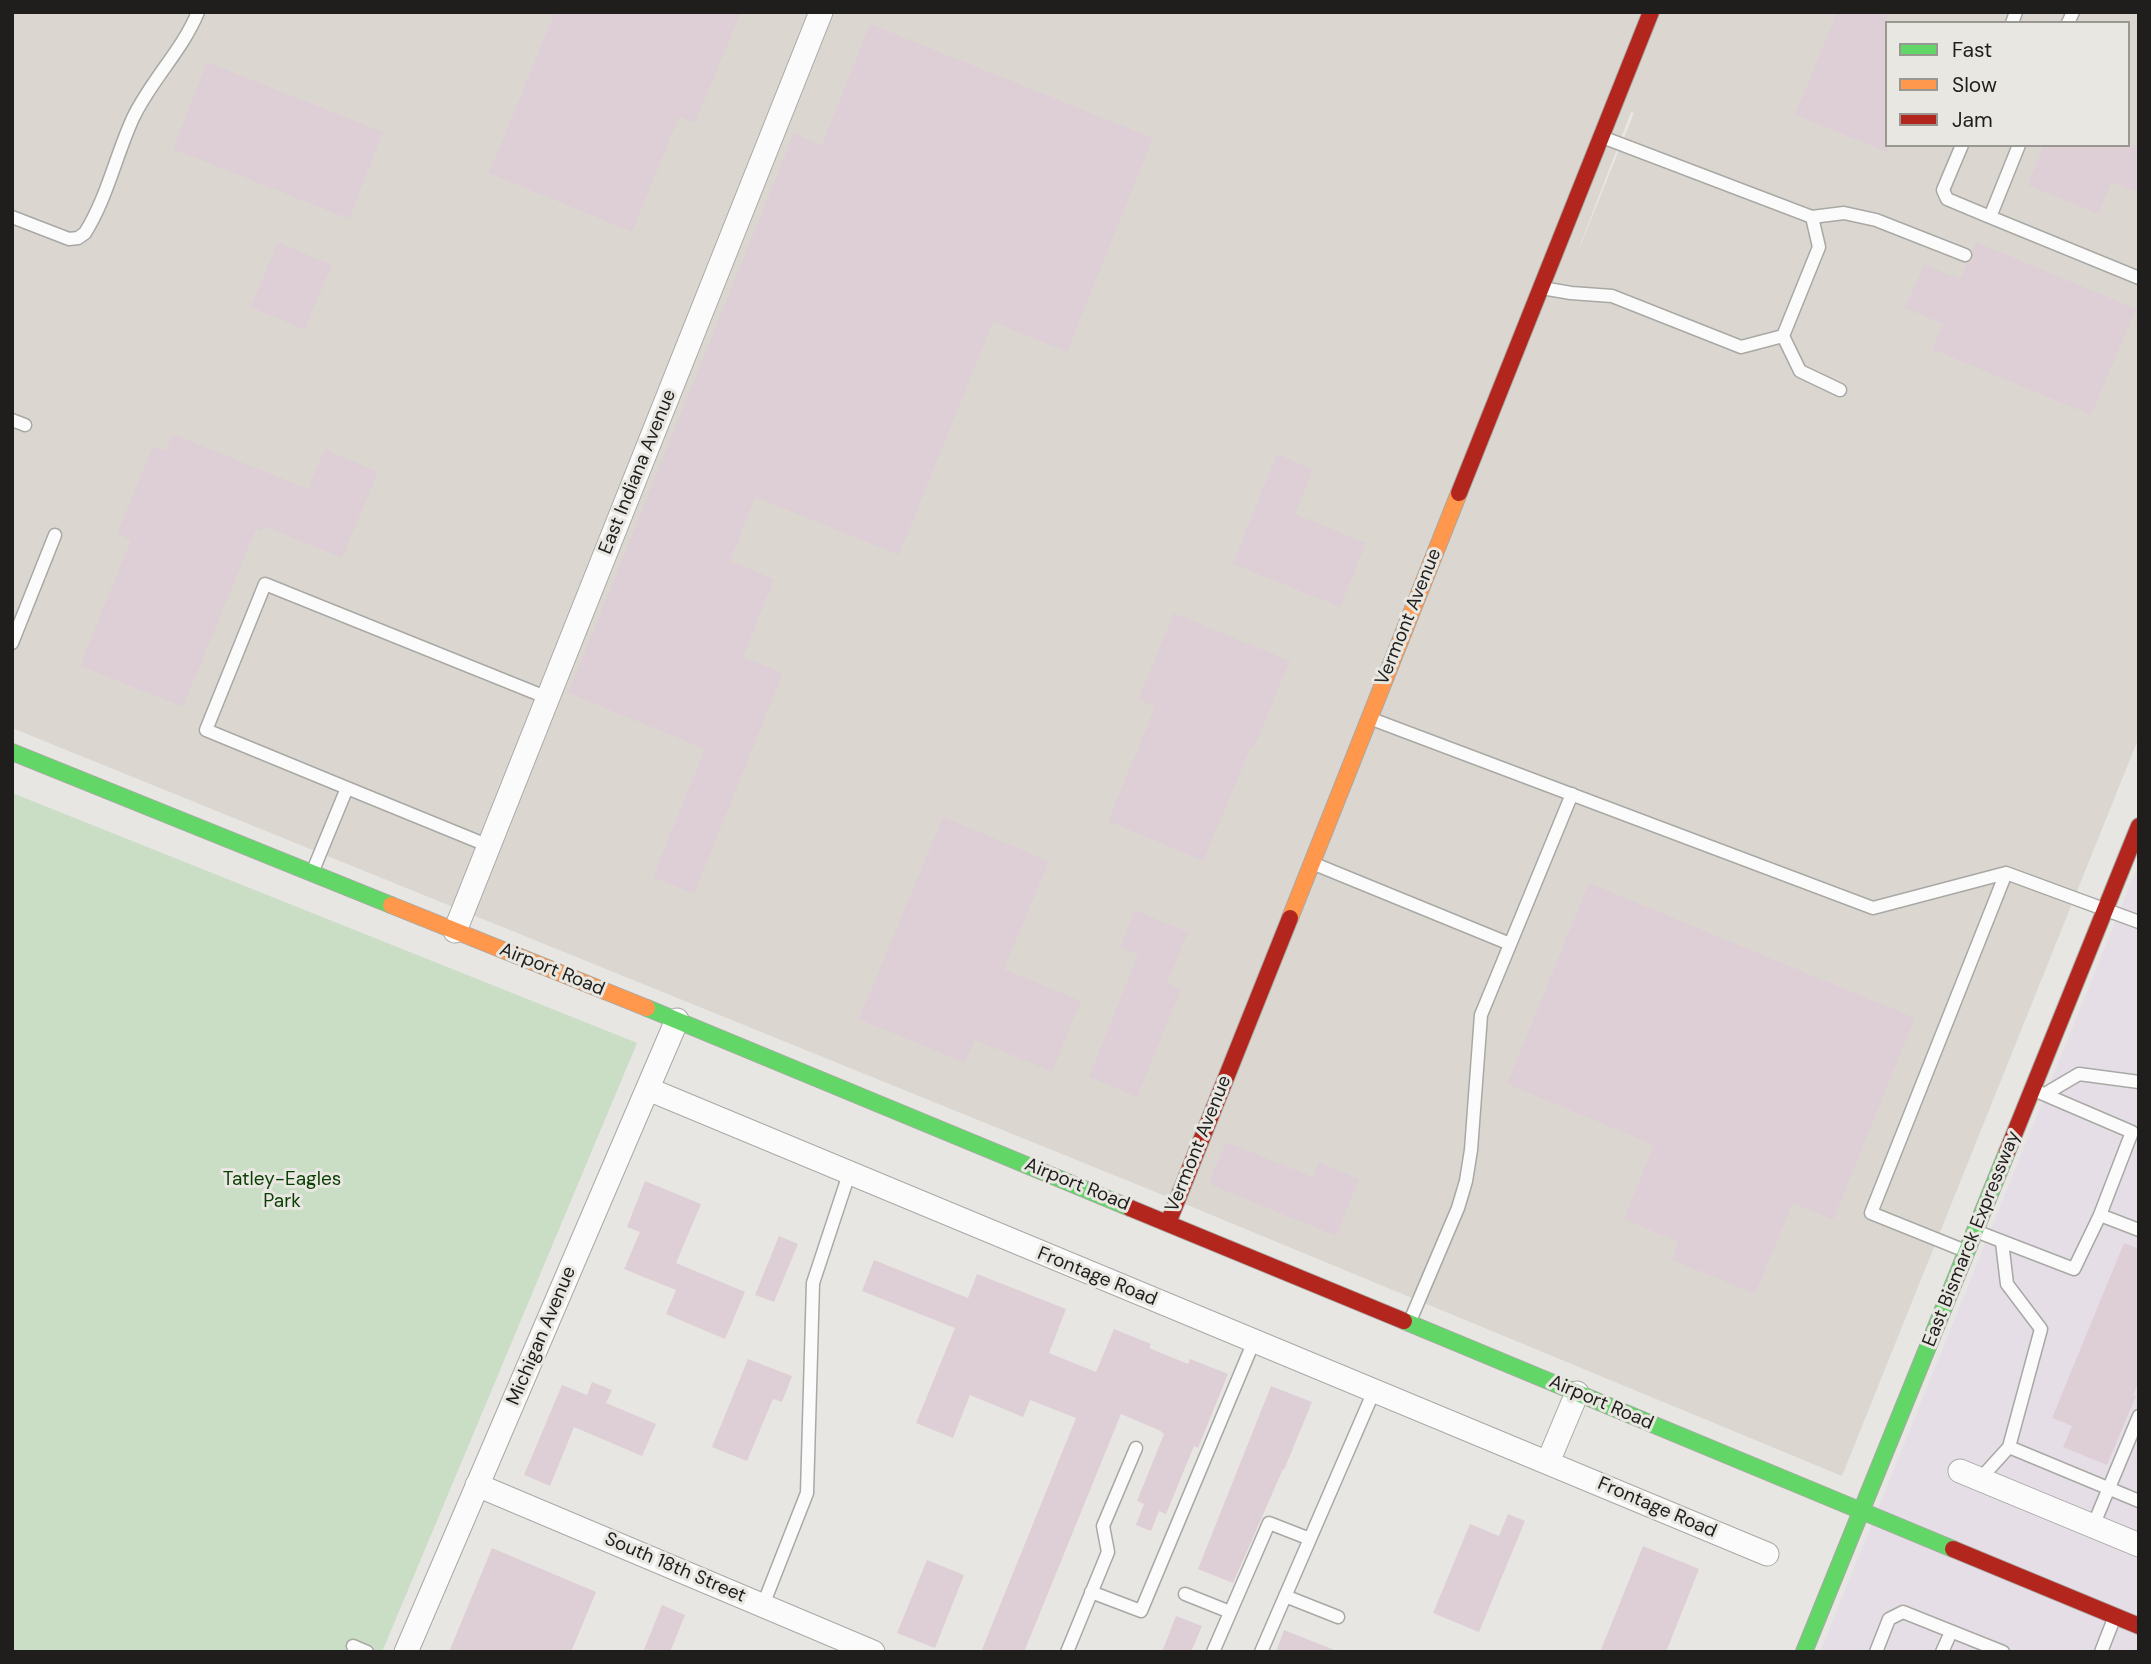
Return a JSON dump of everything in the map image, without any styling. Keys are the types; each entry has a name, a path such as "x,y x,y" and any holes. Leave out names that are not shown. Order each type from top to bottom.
{"main road":[{"name":"Vermont Avenue","path":"1168,1223 1651,12"},
{"name":"Airport Road","path":"12,752 677,1020 2139,1626"},
{"name":"East Bismarck Expressway","path":"1804,1652 1966,1251 2039,1092 2139,826"}],"street":[{"name":"East Indiana Avenue","path":"455,931 821,12"},
{"name":"Michigan Avenue","path":"406,1652 677,1020"},
{"name":"Frontage Road","path":"648,1090 1767,1554"},
{"path":"1548,1462 1577,1393"},
{"path":"1970,1475 2139,1545"},
{"name":"South 18th Street","path":"477,1485 873,1652"}],"lane":[{"path":"12,217 69,239 78,238 85,233 134,117 187,35 198,12"},
{"path":"1601,137 1812,217 1844,213 1876,220 1965,255"},
{"path":"1961,147 1943,190 1947,199 2139,278"},
{"path":"1990,216 2018,147"},
{"path":"1812,217 1819,247 1783,336 1800,371 1840,390"},
{"path":"1542,288 1612,296 1741,348 1783,336"},
{"path":"12,419 25,425"},
{"path":"12,643 55,535"},
{"path":"489,846 206,730 265,584 548,698"},
{"path":"1369,718 1873,908 2007,873 2139,922"},
{"path":"312,873 347,788"},
{"path":"1409,1324 1458,1208 1466,1181 1471,1150 1481,1015 1572,794"},
{"path":"1311,863 1510,944"},
{"path":"1966,1251 1871,1213 2007,873"},
{"path":"2039,1092 2079,1073 2139,1082"},
{"path":"1975,1231 2074,1269 2099,1215 2132,1132 2039,1092"},
{"path":"763,1605 807,1493 813,1283 849,1174"},
{"path":"2099,1215 2139,1230"},
{"path":"1970,1475 2009,1447 2041,1329 2007,1284 2003,1242"},
{"path":"1091,1592 1142,1611 1254,1341"},
{"path":"1261,1652 1374,1391"},
{"path":"2093,1526 2139,1416"},
{"path":"2009,1447 2139,1501"},
{"path":"1067,1652 1108,1552 1103,1526 1136,1448"},
{"path":"1213,1652 1269,1523 1310,1539"},
{"path":"1185,1594 1230,1612"},
{"path":"1285,1596 1338,1617"},
{"path":"1876,1652 1889,1619 1903,1612 2003,1652"},
{"path":"2101,1652 2115,1616"},
{"path":"1942,1652 1951,1632"},
{"path":"353,1646 367,1652"}],"shaded area":[{"path":"12,12 2139,12 2139,737 1842,1476 1185,1204 12,728","holes":["1631,112 1634,113 1579,249"]},
{"path":"2139,863 2139,1652 1820,1652"}],"green space":[{"name":"Tatley-Eagles Park","path":"12,793 637,1043 382,1652 12,1652"}],"building":[{"path":"555,12 741,12 695,123 679,117 632,232 489,173"},
{"path":"1837,12 1887,12 1887,152 1795,115"},
{"path":"870,24 1153,138 1067,352 993,322 899,555 755,497 730,561 774,579 743,657 783,673 694,894 653,877 705,749 568,693 794,133 822,145"},
{"path":"207,62 383,132 349,219 173,149"},
{"path":"2139,145 2139,193 2112,182 2098,214 2028,185 2043,147"},
{"path":"278,242 332,265 304,330 251,307"},
{"path":"1976,242 2136,309 2091,415 1932,349 1943,324 1905,308 1924,264 1960,279 1967,264 1973,259 1972,250"},
{"path":"173,434 308,489 325,449 378,472 342,558 264,526 261,531 256,529 183,707 80,666 131,540 117,534 153,446 165,451"},
{"path":"1277,454 1313,469 1295,514 1366,543 1340,607 1233,564"},
{"path":"1174,613 1290,661 1203,861 1108,821 1155,707 1138,700"},
{"path":"943,817 1049,861 1004,969 1081,1001 1052,1072 975,1040 965,1063 859,1019"},
{"path":"1589,883 1915,1018 1833,1220 1793,1203 1755,1294 1672,1260 1679,1242 1624,1219 1654,1145 1507,1084"},
{"path":"1135,910 1188,932 1167,983 1181,989 1137,1097 1089,1077 1138,955 1120,947"},
{"path":"1226,1142 1313,1177 1319,1162 1359,1179 1336,1236 1209,1184"},
{"path":"645,1181 701,1204 676,1263 745,1292 725,1339 666,1314 676,1290 624,1269 640,1232 627,1227"},
{"path":"779,1236 798,1244 774,1302 755,1295"},
{"path":"2124,1243 2139,1249 2139,1381 2133,1395 2136,1396 2107,1465 2063,1447 2072,1426 2052,1418"},
{"path":"874,1260 968,1298 977,1274 1066,1309 1049,1353 1096,1372 1114,1329 1151,1344 1149,1348 1188,1364 1190,1359 1228,1374 1198,1448 1194,1446 1166,1514 1159,1511 1151,1531 1136,1525 1144,1504 1137,1501 1164,1434 1121,1414 1024,1652 981,1652 1076,1418 1030,1400 1023,1417 970,1395 953,1438 916,1423 955,1328 862,1291"},
{"path":"748,1359 792,1376 782,1402 773,1399 747,1461 712,1447"},
{"path":"592,1382 612,1390 606,1403 656,1424 642,1456 574,1427 550,1486 524,1475 562,1385 587,1395"},
{"path":"1271,1386 1312,1402 1233,1583 1198,1569"},
{"path":"1508,1514 1525,1521 1479,1632 1433,1613 1470,1524 1499,1536"},
{"path":"1643,1546 1699,1569 1666,1652 1600,1652"},
{"path":"492,1548 596,1592 571,1652 449,1652"},
{"path":"927,1560 964,1575 935,1648 897,1633"},
{"path":"662,1605 685,1615 670,1652 643,1652"},
{"path":"1176,1616 1202,1626 1191,1652 1162,1652"},
{"path":"1284,1630 1337,1651 1337,1652 1276,1652"}],"traffic: fast":[{"path":"12,752 391,905"},
{"path":"647,1008 1130,1208"},
{"path":"1804,1652 2007,1152"},
{"path":"1404,1321 1953,1549"}],"traffic: slow":[{"path":"1290,918 1459,493"},
{"path":"391,905 647,1008"}],"traffic: jam":[{"path":"1459,493 1651,12"},
{"path":"2007,1152 2139,826"},
{"path":"1168,1223 1290,918"},
{"path":"1130,1208 1404,1321"},
{"path":"1953,1549 2139,1626"}]}
